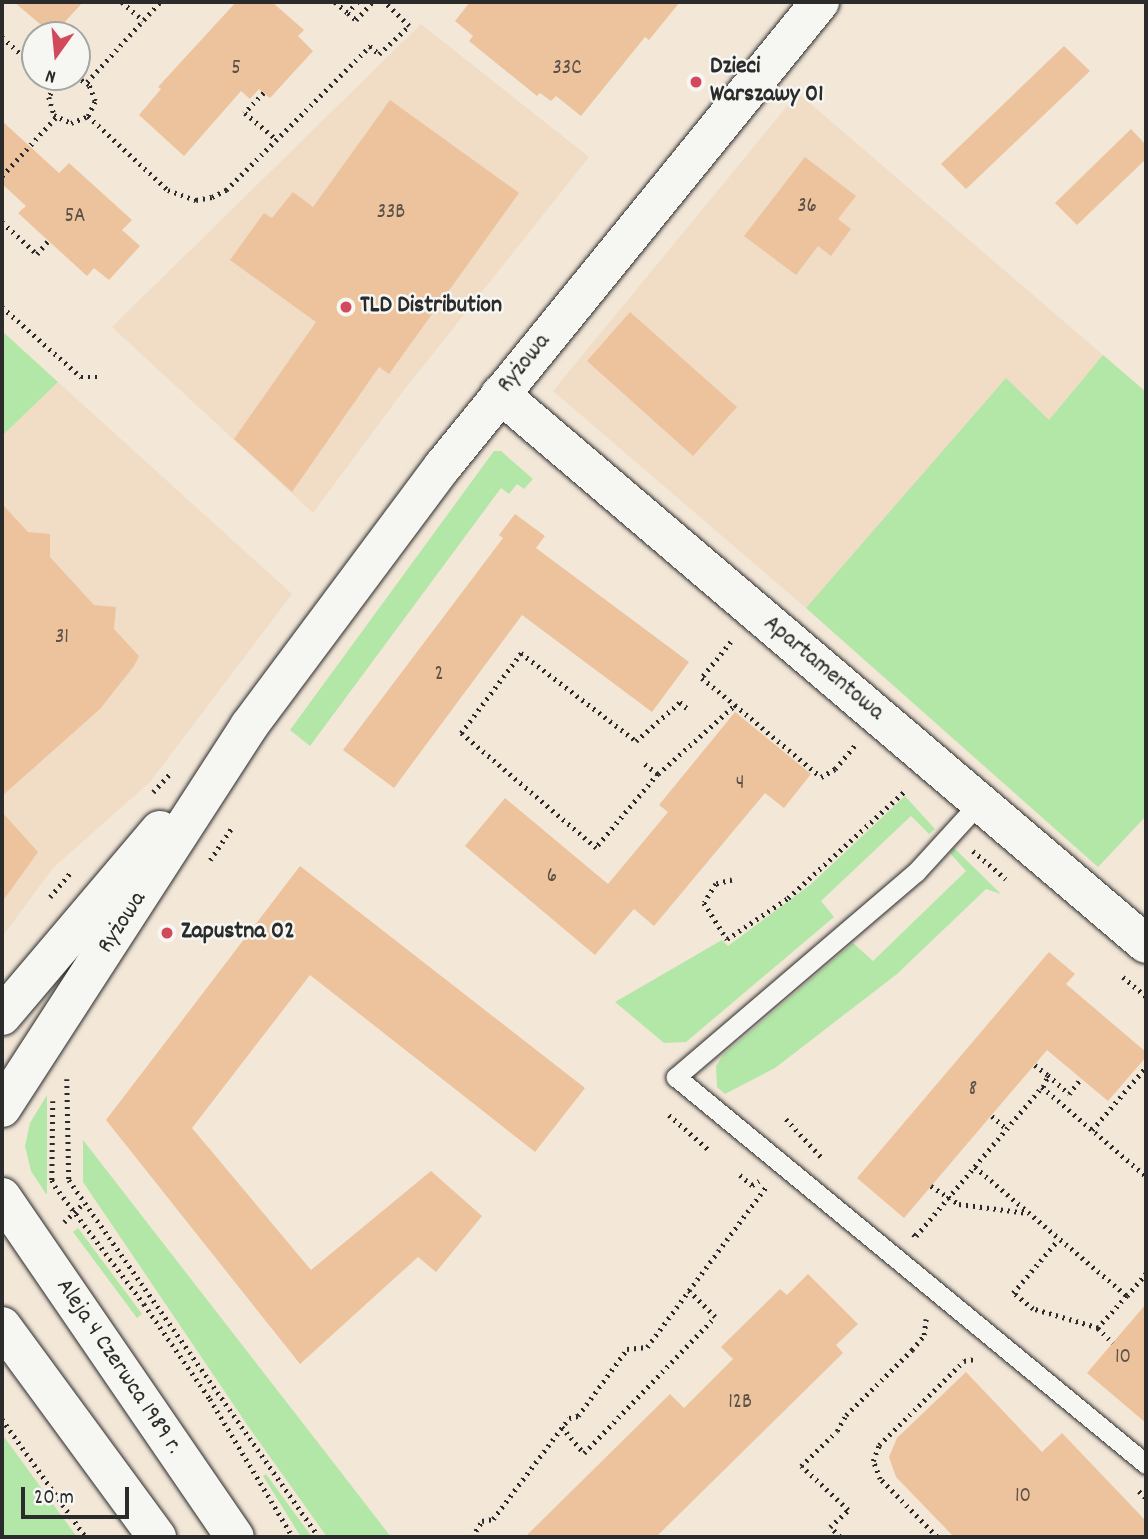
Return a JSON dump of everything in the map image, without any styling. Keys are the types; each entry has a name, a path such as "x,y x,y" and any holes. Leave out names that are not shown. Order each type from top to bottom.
{"street":[{"name":"Ryżowa","path":"2,1108 242,736 425,489 820,2"},
{"name":"Apartamentowa","path":"500,394 1146,944"},
{"name":"Ryżowa","path":"2,1016 242,736"},
{"name":"Aleja 4 Czerwca 1989 r.","path":"2,1197 235,1537"},
{"path":"2,1326 157,1537"}],"lane":[{"path":"980,802 916,872 676,1077 815,1193 969,1315 1146,1464"}],"path":[{"path":"122,2 143,20"},
{"path":"91,78 160,2"},
{"path":"335,2 356,20 372,2"},
{"path":"348,13 358,2"},
{"path":"88,116 168,190 196,200 212,197 226,190 370,46 379,54 409,26 384,2"},
{"path":"2,37 21,54"},
{"path":"52,91 50,106 57,116 71,123 88,116 95,101 91,91"},
{"path":"264,93 245,113 276,139"},
{"path":"2,176 57,116"},
{"path":"2,222 37,254 48,241"},
{"path":"2,307 81,377 102,377"},
{"path":"731,642 702,678 821,777 835,769 856,744"},
{"path":"690,711 680,702 636,741 521,653 461,733 596,848 658,775 735,705"},
{"path":"645,764 658,775"},
{"path":"732,880 716,884 704,903 727,939 788,898 838,856 906,790"},
{"path":"1035,1065 1069,1094 1081,1078"},
{"path":"1092,1130 1146,1067"},
{"path":"67,1073 67,1176 319,1537"},
{"path":"905,1227 916,1236 1042,1087 1048,1075"},
{"path":"1042,1087 1146,1176"},
{"path":"53,1099 52,1180 210,1399 292,1537"},
{"path":"669,1115 710,1151"},
{"path":"992,1116 1007,1129"},
{"path":"786,1119 829,1165"},
{"path":"975,1167 1127,1296"},
{"path":"472,1537 482,1521 493,1519 569,1418 578,1416 627,1349 647,1347 769,1184"},
{"path":"931,1186 959,1204 1028,1213"},
{"path":"55,1200 61,1194"},
{"path":"63,1222 84,1203"},
{"path":"1058,1240 1013,1293 1033,1309 1098,1328 1113,1343"},
{"path":"1098,1328 1146,1273"},
{"path":"562,1427 584,1452 715,1317 689,1291"},
{"path":"840,1537 830,1527 848,1510 801,1466 837,1431 846,1415 912,1350"},
{"path":"937,1537 880,1479 873,1461 879,1445 946,1380"},
{"path":"2,1419 86,1537"}],"shaded area":[{"path":"421,24 589,157 401,394 313,513 112,327"},
{"path":"798,93 1146,392 1146,816 1098,867 806,608 553,391"},
{"path":"58,382 292,594 150,782 53,868 2,937 2,436"}],"green space":[{"path":"2,331 58,382 2,436"},
{"path":"1103,355 1146,392 1146,816 1098,867 806,608 1006,378 1049,420"},
{"path":"494,451 501,451 533,479 524,489 517,484 509,494 501,488 310,746 290,730"},
{"path":"905,796 935,829 929,834 911,816 821,901 834,917 686,1042 664,1043 615,1002 722,940 728,946 810,885"},
{"path":"954,848 1001,894 986,889 897,974 775,1068 725,1094 717,1087 716,1066 723,1055 853,943 873,961 966,871 950,853"},
{"path":"47,1095 46,1194 31,1171 25,1146 30,1123"},
{"path":"83,1140 391,1537 327,1537 248,1426 83,1182"},
{"path":"78,1228 142,1314 137,1318 73,1232"},
{"path":"2,1434 77,1537 2,1537"},
{"path":"266,1474 312,1537 301,1537 263,1476"}],"building":[{"path":"14,2 83,2 66,21 36,21"},
{"path":"236,2 272,2 304,30 298,36 313,51 270,98 259,89 250,99 241,91 184,156 139,115 161,89 158,87"},
{"path":"470,2 680,2 649,40 645,37 581,116 556,96 551,101 540,93 537,96 469,41 473,36 455,21"},
{"path":"1064,46 1090,71 966,189 941,164"},
{"path":"390,100 519,193 389,374 379,367 292,492 234,439 316,322 230,260 264,213 272,218 293,192 313,207"},
{"path":"2,121 59,173 69,163 132,220 122,230 140,246 109,280 94,268 87,276 18,213 26,206 2,184"},
{"path":"1131,129 1146,145 1146,159 1077,225 1055,203"},
{"path":"805,157 856,196 838,219 851,229 831,256 818,246 796,275 744,236"},
{"path":"630,312 737,407 693,456 587,361"},
{"path":"2,504 28,532 50,534 50,557 94,605 116,607 114,629 139,656 100,709 2,796"},
{"path":"515,514 545,536 536,548 689,662 652,712 522,615 394,788 343,750 503,538 499,535"},
{"path":"735,712 811,774 784,808 765,793 654,926 634,909 595,955 465,846 505,798 608,884 668,812 659,805"},
{"path":"2,812 38,852 2,902"},
{"path":"300,866 585,1088 535,1152 310,975 192,1128 311,1270 431,1171 482,1216 436,1272 418,1257 300,1364 106,1120"},
{"path":"1049,952 1075,974 1066,984 1146,1052 1146,1057 1108,1101 1047,1050 904,1218 857,1178"},
{"path":"808,1274 858,1324 836,1345 843,1353 656,1537 525,1537 670,1394 684,1408 733,1359 721,1347 780,1289 787,1295"},
{"path":"1146,1304 1146,1423 1087,1373"},
{"path":"966,1372 1042,1452 1062,1433 1146,1521 1146,1537 954,1537 896,1477 889,1457 897,1438"}],"place":[{"name":"Dzieci Warszawy 01","path":"696,82"},
{"name":"TLD Distribution","path":"346,307"},
{"name":"Zapustna 02","path":"167,933"}]}
